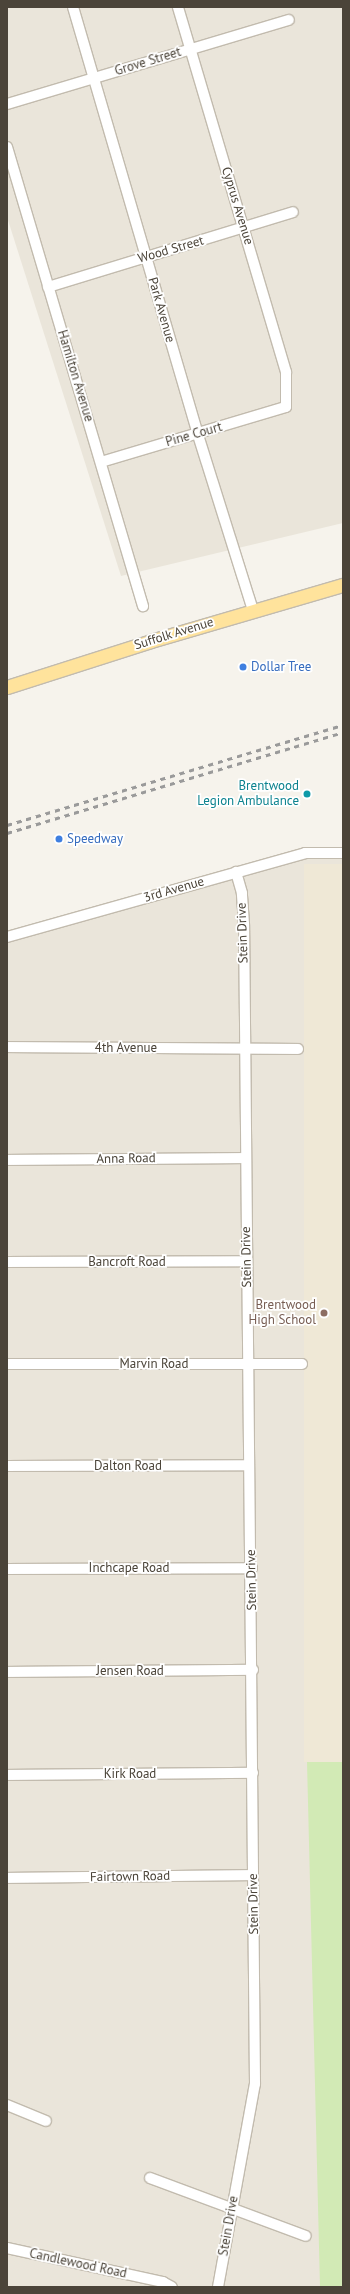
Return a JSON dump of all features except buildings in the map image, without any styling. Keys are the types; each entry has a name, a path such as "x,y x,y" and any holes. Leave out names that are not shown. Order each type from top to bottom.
{"main road":[{"name":"Suffolk Avenue","path":"7,687 151,641 343,585"}],"street":[{"name":"Park Avenue","path":"73,7 92,78 198,435 254,611"},
{"name":"Cyprus Avenue","path":"178,7 286,372 286,407"},
{"name":"Grove Street","path":"7,104 289,20"},
{"name":"Hamilton Avenue","path":"7,147 143,606"},
{"name":"Wood Street","path":"48,287 293,212"},
{"name":"Pine Court","path":"101,462 198,435 286,407"},
{"name":"3rd Avenue","path":"7,937 305,853 343,852"},
{"name":"Stein Drive","path":"218,2287 255,2084 253,1670 245,1158 244,924 242,893 236,872"},
{"name":"4th Avenue","path":"7,1047 298,1049"},
{"name":"Anna Road","path":"7,1160 245,1158"},
{"name":"Bancroft Road","path":"7,1262 247,1261"},
{"name":"Marvin Road","path":"7,1364 302,1364"},
{"name":"Dalton Road","path":"7,1466 249,1465"},
{"name":"Inchcape Road","path":"7,1569 252,1568"},
{"name":"Jensen Road","path":"7,1672 253,1670"},
{"name":"Kirk Road","path":"7,1775 253,1773"},
{"name":"Fairtown Road","path":"7,1878 254,1876"},
{"path":"7,2105 46,2121"},
{"path":"150,2178 306,2236"},
{"name":"Candlewood Road","path":"7,2248 163,2282 172,2287"}],"shaded area":[{"path":"7,7 343,7 343,523 121,576 7,217"},
{"path":"343,851 343,2287 7,2287 7,937 305,853"},
{"name":"Brentwood High School","path":"304,864 343,864 343,1762 304,1762"}],"green space":[{"path":"307,1762 343,1762 343,2287 320,2287"}],"railway":[{"path":"7,825 343,725"},
{"path":"7,833 343,732"}],"place":[{"name":"Dollar Tree","path":"243,667"},
{"name":"Brentwood Legion Ambulance","path":"307,794"},
{"name":"Speedway","path":"59,839"},
{"name":"Brentwood High School","path":"324,1313"}]}
